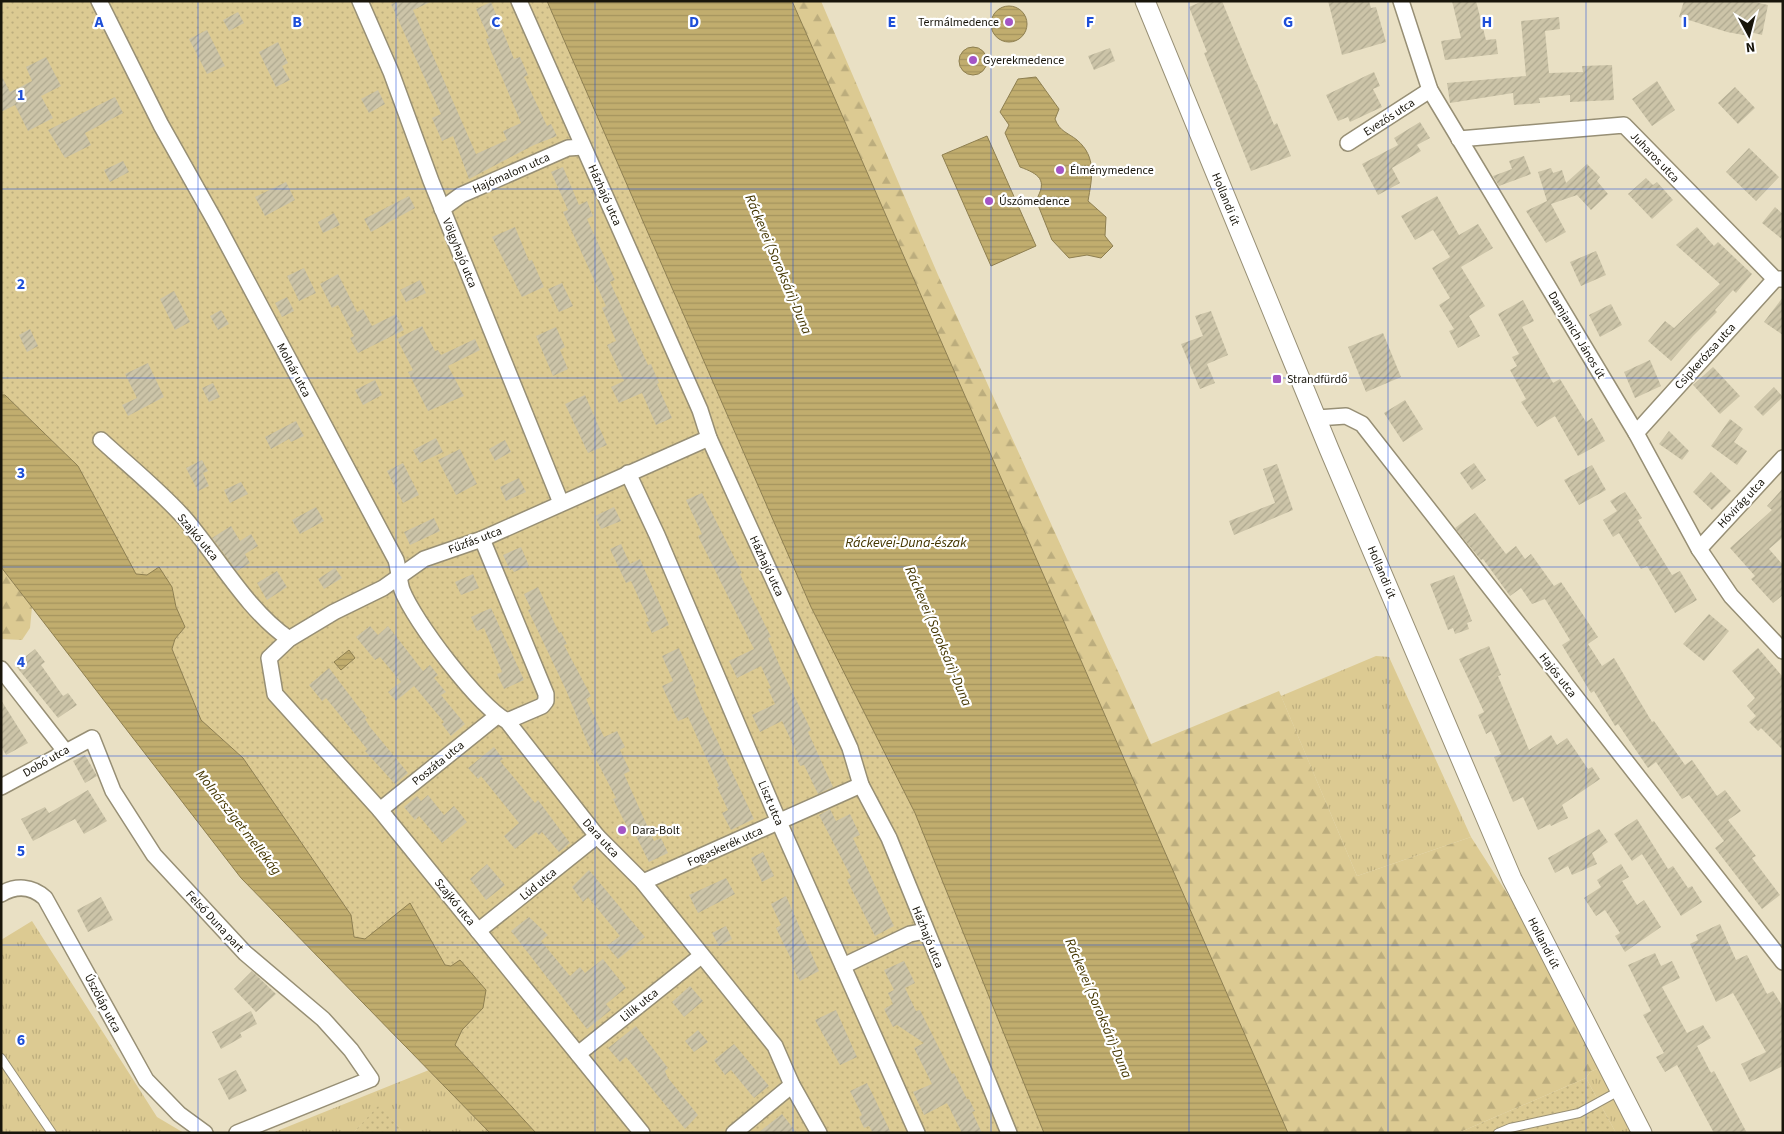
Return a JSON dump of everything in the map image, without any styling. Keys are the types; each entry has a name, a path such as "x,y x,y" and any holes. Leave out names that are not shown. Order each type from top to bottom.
{"street":[{"name":"Molnár utca","path":"99,1 160,124 215,221 396,560 401,589 438,647 502,718"},
{"name":"Völgyhajó utca","path":"360,1 391,72 442,209 561,503"},
{"name":"Házhajó utca","path":"519,1 696,401 709,438 850,748 861,785 889,838 925,931 1009,1133"},
{"name":"Hollandi út","path":"1145,1 1317,418 1512,879 1642,1133"},
{"name":"Damjanich János út","path":"1401,1 1430,90 1636,433 1699,549 1731,596 1783,651"},
{"name":"Evezős utca","path":"1348,143 1430,90"},
{"name":"Juharos utca","path":"1459,139 1624,125 1779,279"},
{"name":"Hajómalom utca","path":"442,209 461,195 479,187 568,148 583,147"},
{"name":"Csipkerózsa utca","path":"1636,433 1779,279"},
{"name":"Hajós utca","path":"1317,418 1346,416 1362,424 1783,962"},
{"name":"Fűzfás utca","path":"270,673 269,658 289,639 334,612 383,588 424,559 482,539 709,438"},
{"name":"Szajkó utca","path":"101,440 185,520 276,630 289,639"},
{"name":"Hóvirág utca","path":"1699,549 1783,458"},
{"name":"Liszt utca","path":"628,473 657,535 779,822 865,1011 917,1133"},
{"path":"482,539 546,694 546,701 542,706 502,718"},
{"path":"1,669 65,751"},
{"name":"Szajkó utca","path":"270,673 275,694 380,810 642,1133"},
{"name":"Poszáta utca","path":"380,810 502,718"},
{"name":"Dara utca","path":"502,718 597,836 643,882 700,956 776,1046 792,1085 819,1133"},
{"name":"Dobó utca","path":"1,787 92,738"},
{"name":"Felső Duna part","path":"92,738 113,791 131,823 154,855 245,953 323,1019 351,1050 371,1079 237,1133"},
{"name":"Fogaskerék utca","path":"643,882 861,785"},
{"name":"Lúd utca","path":"478,931 597,836"},
{"name":"Úszóláp utca","path":"1,894 12,889 27,888 45,898 142,1074 173,1109 205,1133"},
{"path":"843,966 910,934 925,931"},
{"name":"Lilik utca","path":"578,1054 700,956"},
{"path":"734,1133 792,1085"}],"lane":[{"path":"1,1058 52,1133"},
{"path":"1498,1133 1510,1128 1579,1113 1619,1091"}],"green space":[{"path":"1,1 547,1 811,607 915,813 1044,1133 536,1133 455,1045 462,1030 483,1008 451,966 445,965 410,903 365,940 354,937 351,915 243,758 201,720 172,649 175,639 185,627 176,607 172,587 147,575 136,574 78,466 5,395 1,395"},
{"path":"792,1 821,1 938,275 1151,744 1279,691 1357,876 1471,837 1519,912 1606,1065 1590,1072 1586,1078 1458,1133 1288,1133"},
{"path":"1,567 32,607 30,628 22,640 1,639"},
{"path":"1376,656 1389,657 1471,837 1357,876 1281,696"},
{"path":"32,921 157,1117 184,1133 1,1133 1,940"},
{"path":"1606,1065 1645,1133 1616,1133 1586,1078 1590,1072"},
{"path":"429,1070 490,1133 404,1133 379,1106 353,1133 272,1133"},
{"path":"1586,1078 1616,1133 1458,1133"},
{"path":"379,1105 404,1133 353,1133"}],"water":[{"name":"Ráckevei-Duna-észak","path":"547,1 792,1 1288,1133 1044,1133 915,813 811,607"},
{"name":"Termálmedence","path":"1009,6 1016,7 1022,11 1026,17 1026,31 1022,37 1016,41 1009,42 1002,41 996,37 992,31 991,24 992,17 996,11 1002,7"},
{"name":"Gyerekmedence","path":"973,47 983,51 987,61 983,71 973,75 963,71 959,61 963,51"},
{"name":"Élménymedence","path":"1036,77 1059,109 1055,119 1057,123 1077,140 1088,153 1092,176 1088,201 1106,217 1105,236 1113,246 1101,258 1087,255 1069,258 1052,240 1036,200 1040,193 1040,179 1032,172 1020,167 1005,133 1009,125 1000,112 1018,79"},
{"name":"Úszómedence","path":"987,136 1036,246 991,266 942,155"},
{"name":"Molnársziget mellékág","path":"1,395 5,395 78,466 136,574 147,575 159,567 172,587 176,607 185,627 175,639 172,649 201,720 243,758 351,915 354,937 365,939 410,903 445,965 451,966 460,960 486,990 483,1008 462,1030 455,1045 536,1133 490,1133 241,878 1,567"},
{"path":"349,650 355,658 341,670 334,662"}],"building":[{"path":"398,1 433,1 413,10 476,154 507,140 503,131 521,123 486,39 489,38 476,9 491,2 514,59 520,57 528,75 524,77 547,126 551,124 557,136 534,145 469,179 453,136 442,141 432,118 441,114 391,4"},
{"path":"1203,1 1222,1 1274,125 1277,123 1291,156 1251,171 1204,53 1207,52 1189,7"},
{"path":"1328,1 1369,1 1371,8 1376,7 1386,42 1342,55"},
{"path":"1452,1 1476,1 1486,40 1496,39 1498,54 1445,60 1441,41 1461,38"},
{"path":"1684,1 1750,1 1768,5 1762,35 1750,32 1749,36 1727,32 1679,17"},
{"path":"238,12 244,23 229,31 223,20"},
{"path":"1559,17 1560,29 1545,31 1549,73 1583,72 1582,66 1612,65 1614,100 1570,102 1570,95 1539,98 1540,103 1514,105 1513,93 1450,103 1447,83 1526,76 1521,21"},
{"path":"207,30 225,66 207,74 189,39"},
{"path":"278,42 288,63 282,66 290,80 276,87 259,52"},
{"path":"1110,48 1115,61 1094,70 1088,56"},
{"path":"46,57 61,86 41,96 53,118 28,131 15,105 1,112 1,75 10,92 32,81 26,67"},
{"path":"1374,72 1380,86 1373,89 1382,107 1350,122 1348,117 1338,121 1326,95"},
{"path":"1657,81 1675,110 1652,126 1632,99"},
{"path":"1735,87 1755,108 1738,124 1718,103"},
{"path":"378,90 385,104 369,113 361,99"},
{"path":"115,97 123,113 85,133 91,145 65,158 48,130"},
{"path":"1420,122 1430,138 1417,145 1421,151 1392,168 1400,183 1378,195 1362,164 1398,145 1394,138"},
{"path":"1749,148 1779,177 1756,201 1726,172"},
{"path":"1524,156 1531,174 1499,186 1493,176 1512,169 1509,161"},
{"path":"123,161 129,172 110,182 104,170"},
{"path":"1587,164 1600,177 1597,181 1608,194 1591,210 1577,195 1551,204 1566,232 1546,243 1526,211 1547,201 1538,172 1551,168 1553,173 1562,170 1566,183"},
{"path":"563,167 579,205 587,201 593,216 587,219 615,280 610,282 648,365 651,364 659,383 657,384 672,418 656,425 642,393 619,403 611,387 624,381 607,345 616,341 602,308 606,306 563,212 568,210 551,172"},
{"path":"1646,178 1653,185 1657,182 1673,200 1652,219 1628,194"},
{"path":"286,182 295,200 265,216 255,197"},
{"path":"409,196 415,208 371,232 364,219"},
{"path":"1437,196 1459,235 1478,224 1493,248 1461,267 1485,306 1469,316 1480,336 1458,348 1449,331 1454,329 1439,305 1450,298 1432,268 1450,257 1433,230 1415,240 1401,216"},
{"path":"1775,207 1783,214 1783,240 1762,223"},
{"path":"334,213 340,225 323,233 318,222"},
{"path":"515,227 529,261 532,260 544,287 522,297 492,237"},
{"path":"1697,227 1714,246 1718,242 1752,274 1736,293 1733,290 1715,310 1717,312 1671,361 1648,341 1665,321 1674,328 1720,284 1676,245"},
{"path":"1596,251 1606,275 1581,286 1570,262"},
{"path":"304,268 316,293 299,301 287,276"},
{"path":"338,274 357,312 363,309 372,326 396,314 404,330 358,353 350,338 354,336 338,305 332,308 320,284"},
{"path":"420,280 426,293 406,302 400,290"},
{"path":"562,283 573,306 559,312 548,289"},
{"path":"174,291 190,322 175,330 160,299"},
{"path":"287,297 294,311 282,317 275,303"},
{"path":"1783,297 1783,335 1764,322"},
{"path":"1523,300 1534,321 1522,327 1553,383 1560,379 1586,422 1592,418 1605,441 1578,456 1555,416 1537,427 1521,402 1526,399 1510,370 1517,366 1512,357 1519,354 1498,314"},
{"path":"1611,304 1622,325 1600,337 1589,315"},
{"path":"221,310 229,324 218,330 210,316"},
{"path":"1211,311 1228,355 1207,364 1215,383 1200,389 1181,344 1203,336 1195,316"},
{"path":"422,326 435,351 438,350 441,355 475,339 480,350 448,366 464,396 428,411 408,372 413,370 397,339"},
{"path":"556,327 565,347 560,350 568,369 553,376 536,336"},
{"path":"30,329 38,346 27,352 19,335"},
{"path":"1383,333 1401,377 1366,392 1348,347"},
{"path":"1650,360 1661,386 1635,398 1624,372"},
{"path":"148,363 164,397 128,416 122,405 137,398 125,374"},
{"path":"1713,367 1740,396 1720,414 1693,385"},
{"path":"375,380 382,395 363,405 355,390"},
{"path":"213,383 220,397 209,402 202,388"},
{"path":"1774,387 1783,397 1763,416 1754,407"},
{"path":"585,395 607,445 588,453 565,404"},
{"path":"1405,400 1423,429 1403,442 1384,413"},
{"path":"1730,419 1743,429 1734,442 1747,451 1737,465 1711,446"},
{"path":"296,421 304,436 291,442 289,439 271,449 265,437"},
{"path":"1669,431 1689,451 1682,460 1659,444"},
{"path":"436,438 443,452 420,463 413,450"},
{"path":"505,440 511,452 495,461 489,449"},
{"path":"460,449 477,484 456,495 438,460"},
{"path":"202,460 208,471 203,473 209,486 198,491 186,468"},
{"path":"403,463 419,495 403,503 387,471"},
{"path":"1474,463 1486,480 1472,490 1460,473"},
{"path":"1277,464 1293,510 1234,535 1229,521 1275,503 1263,469"},
{"path":"1592,465 1606,490 1579,505 1564,480"},
{"path":"1711,472 1731,491 1712,510 1693,492"},
{"path":"519,478 526,492 506,501 500,487"},
{"path":"241,482 248,494 230,503 224,490"},
{"path":"1783,488 1783,537 1769,549 1783,565 1783,595 1773,603 1751,579 1755,576 1730,548 1772,510 1767,506"},
{"path":"1625,492 1642,518 1638,520 1672,575 1680,571 1697,600 1675,613 1647,566 1641,569 1619,533 1613,537 1603,520 1617,511 1610,501"},
{"path":"702,493 742,573 740,574 771,637 768,638 811,730 808,732 833,787 818,794 804,765 800,766 795,754 797,753 782,721 760,732 752,715 775,704 768,689 771,688 761,666 737,678 729,661 754,649 698,536 702,534 686,500"},
{"path":"316,507 324,521 300,534 292,520"},
{"path":"614,507 621,521 601,529 595,516"},
{"path":"1475,513 1506,554 1516,546 1525,559 1531,554 1554,586 1561,582 1598,637 1588,644 1602,666 1614,658 1652,722 1654,721 1685,765 1692,760 1717,796 1725,790 1741,811 1728,820 1756,856 1752,858 1780,895 1762,909 1715,848 1724,841 1689,795 1682,799 1656,762 1648,768 1618,724 1615,726 1594,691 1591,693 1562,645 1570,640 1545,599 1532,604 1521,588 1510,596 1483,559 1481,560 1455,528"},
{"path":"434,518 440,531 410,545 404,532"},
{"path":"231,526 240,541 251,534 258,546 245,554 250,563 237,571 212,538"},
{"path":"621,544 630,564 640,559 669,625 652,633 646,622 649,621 631,581 626,583 610,549"},
{"path":"521,547 529,566 514,572 512,569 510,570 503,555"},
{"path":"335,568 342,578 324,589 318,579"},
{"path":"277,571 287,587 267,600 257,583"},
{"path":"473,574 479,588 461,595 455,582"},
{"path":"1454,575 1472,621 1467,623 1469,629 1455,634 1453,628 1448,630 1430,584"},
{"path":"538,587 559,633 561,632 567,644 564,645 591,696 586,699 604,737 617,731 625,747 620,750 630,771 624,774 654,841 661,838 668,853 649,862 634,832 631,834 613,799 616,798 588,744 566,690 528,610 531,609 524,594"},
{"path":"491,608 524,680 504,689 497,674 502,672 484,628 477,631 471,617"},
{"path":"1709,614 1729,631 1704,661 1683,644"},
{"path":"370,626 378,635 388,626 423,671 430,665 438,675 434,678 446,692 441,695 465,724 451,736 442,724 444,722 414,686 396,701 388,692 401,682 380,657 375,660 356,637"},
{"path":"1489,646 1501,675 1498,676 1529,750 1551,735 1557,745 1567,738 1588,769 1592,767 1600,779 1562,805 1568,818 1538,830 1523,797 1513,802 1494,757 1501,754 1491,731 1486,734 1478,715 1484,712 1459,659"},
{"path":"679,648 696,687 694,688 703,710 754,819 731,830 722,813 728,810 717,787 719,786 688,717 678,721 662,686 673,681 662,656"},
{"path":"1758,648 1783,677 1783,750 1761,728 1758,731 1749,722 1756,716 1747,706 1755,698 1732,671"},
{"path":"35,649 45,662 41,665 63,696 68,693 77,705 58,718 15,665"},
{"path":"329,668 367,718 365,719 370,727 408,773 395,784 365,751 367,749 326,698 322,701 309,685"},
{"path":"1,700 28,743 6,755 1,746"},
{"path":"494,747 503,759 500,761 535,803 538,800 570,843 559,852 542,832 539,835 536,832 515,849 504,836 519,823 481,776 478,779 468,768"},
{"path":"85,755 97,776 85,783 73,761"},
{"path":"88,790 107,821 84,834 75,819 33,841 21,819 45,807 49,813"},
{"path":"428,795 444,815 454,806 467,822 442,843 419,816 415,820 404,807 417,796 421,801"},
{"path":"830,809 836,821 850,814 860,835 853,838 894,926 875,936 847,880 851,877 819,815"},
{"path":"1637,819 1668,869 1673,866 1688,888 1692,886 1702,902 1681,916 1642,854 1632,861 1614,834"},
{"path":"1599,829 1608,842 1592,853 1597,864 1572,875 1568,866 1555,873 1548,858"},
{"path":"763,852 774,876 762,882 751,858"},
{"path":"487,864 505,885 486,900 470,879"},
{"path":"1621,864 1629,877 1622,881 1637,905 1644,900 1661,927 1625,952 1615,936 1620,933 1605,910 1596,916 1584,898 1601,887 1597,880"},
{"path":"589,870 645,937 618,959 607,946 620,936 588,897 583,902 572,887"},
{"path":"726,878 735,894 698,913 689,895"},
{"path":"786,896 819,971 800,981 776,928 781,925 771,904"},
{"path":"101,897 113,920 88,932 77,910"},
{"path":"529,917 548,935 541,941 570,976 580,967 585,973 603,959 626,988 606,1004 611,1010 587,1029 511,931"},
{"path":"1720,924 1736,960 1747,955 1767,994 1773,991 1783,1007 1783,1066 1750,1082 1741,1064 1766,1052 1733,993 1716,1002 1690,944 1698,940 1696,935"},
{"path":"726,926 732,939 719,946 712,933"},
{"path":"1655,953 1661,966 1672,961 1680,978 1662,987 1687,1033 1703,1025 1711,1038 1697,1046 1711,1073 1714,1071 1747,1133 1714,1133 1677,1065 1665,1072 1656,1057 1664,1053 1643,1015 1651,1011 1628,965"},
{"path":"904,961 915,983 905,988 916,1011 920,1010 952,1074 954,1073 967,1099 969,1099 975,1111 972,1112 982,1133 962,1133 947,1103 924,1115 913,1092 932,1084 914,1048 924,1043 897,1025 893,1027 884,1009 893,1004 888,993 894,990 884,970"},
{"path":"252,971 276,994 256,1012 234,989"},
{"path":"690,986 703,1001 684,1017 672,1002"},
{"path":"836,1010 857,1057 840,1065 815,1020"},
{"path":"251,1011 257,1024 240,1033 242,1037 221,1049 212,1032"},
{"path":"636,1026 668,1068 665,1071 668,1078 698,1115 685,1129 626,1057 620,1062 608,1048"},
{"path":"698,1030 708,1042 694,1052 685,1041"},
{"path":"734,1044 769,1086 754,1098 731,1070 725,1075 714,1060"},
{"path":"236,1070 247,1091 229,1100 218,1079"},
{"path":"867,1083 891,1133 873,1133 869,1126 864,1128 859,1117 862,1115 850,1091"},
{"path":"782,1114 797,1133 758,1133"}],"place":[{"name":"Termálmedence","path":"1009,22"},
{"name":"Gyerekmedence","path":"973,60"},
{"name":"Élménymedence","path":"1060,170"},
{"name":"Úszómedence","path":"989,201"},
{"name":"Strandfürdő","path":"1277,379"},
{"name":"Dara-Bolt","path":"622,830"}],"water label":[{"name":"Ráckevei (Soroksári)-Duna","path":"779,264"},
{"name":"Ráckevei (Soroksári)-Duna","path":"939,636"},
{"name":"Ráckevei (Soroksári)-Duna","path":"1099,1008"}]}
